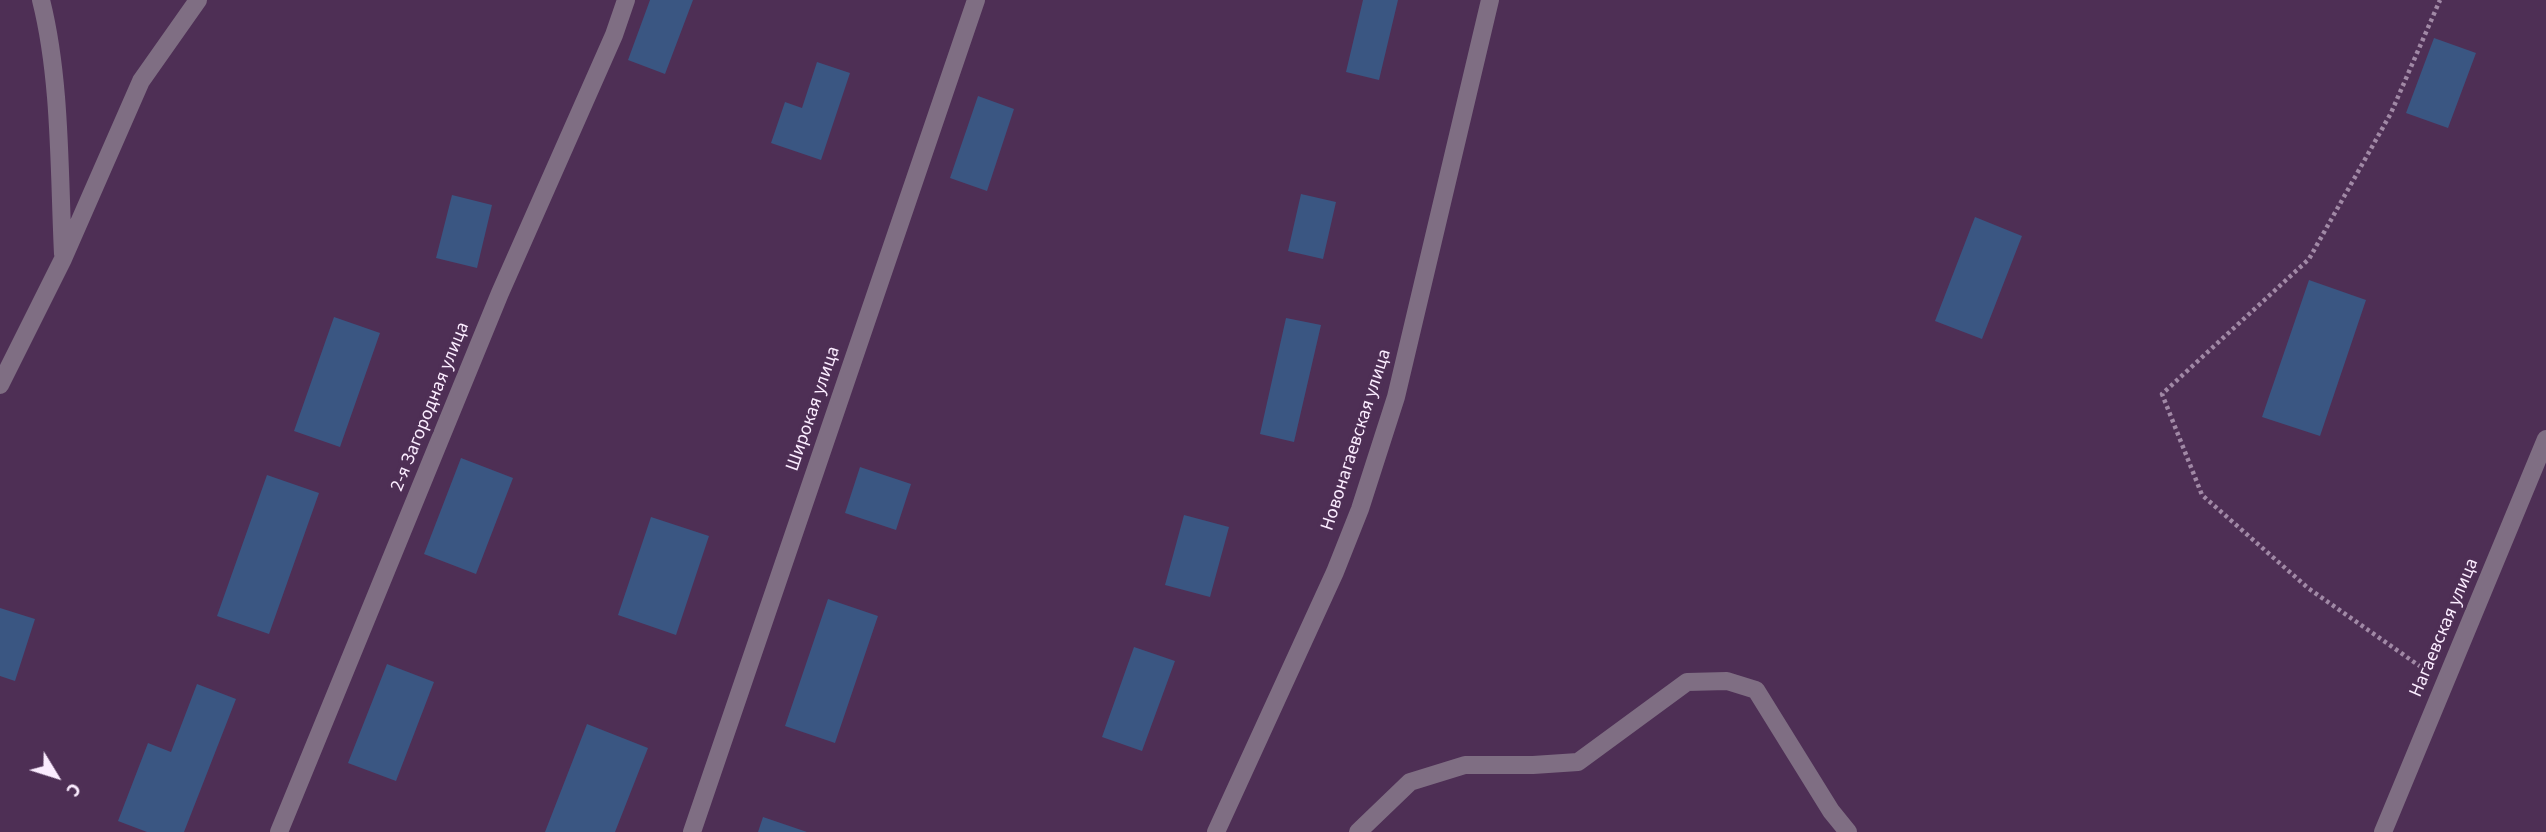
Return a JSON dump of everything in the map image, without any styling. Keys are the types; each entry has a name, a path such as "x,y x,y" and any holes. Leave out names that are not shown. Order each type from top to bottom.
{"street":[{"path":"41,0 47,22 56,115 63,258"},
{"path":"0,385 63,258 141,82 198,0"},
{"name":"2-я Загородная улица","path":"279,832 500,293 614,35 626,0"},
{"name":"Широкая улица","path":"692,832 976,0"},
{"name":"Новонагаевская улица","path":"1216,832 1335,572 1376,459 1396,397 1490,0"},
{"name":"Нагаевская улица","path":"2383,832 2546,439"},
{"path":"1357,832 1410,782 1465,765 1578,762 1687,682 1727,681 1756,690 1831,811 1849,832"}],"path":[{"path":"2440,0 2391,113 2309,259 2162,394 2202,495 2308,588 2445,683"}],"building":[{"path":"650,0 693,0 665,74 628,60"},
{"path":"1363,0 1398,0 1379,80 1346,72"},
{"path":"2434,38 2476,53 2448,128 2406,113"},
{"path":"817,62 850,73 821,160 771,143 785,102 802,108"},
{"path":"978,96 1014,109 987,191 950,178"},
{"path":"1301,194 1336,202 1323,259 1288,251"},
{"path":"452,195 492,205 477,268 436,258"},
{"path":"1975,217 2022,236 1982,339 1935,321"},
{"path":"2309,280 2366,300 2320,436 2262,417"},
{"path":"334,317 380,333 340,447 294,431"},
{"path":"1286,318 1321,325 1294,442 1260,434"},
{"path":"461,458 513,478 476,574 424,554"},
{"path":"860,467 911,484 896,530 845,513"},
{"path":"267,475 319,493 269,634 217,616"},
{"path":"1184,515 1229,527 1210,597 1165,585"},
{"path":"651,517 709,536 676,635 618,615"},
{"path":"828,599 878,616 835,743 785,726"},
{"path":"0,608 35,619 15,681 0,676"},
{"path":"1134,647 1175,661 1142,751 1102,737"},
{"path":"387,664 434,682 396,781 348,763"},
{"path":"197,684 236,699 184,832 147,832 118,821 148,743 171,752"},
{"path":"587,724 648,748 615,832 545,832"},
{"path":"763,817 807,832 758,832"}]}
